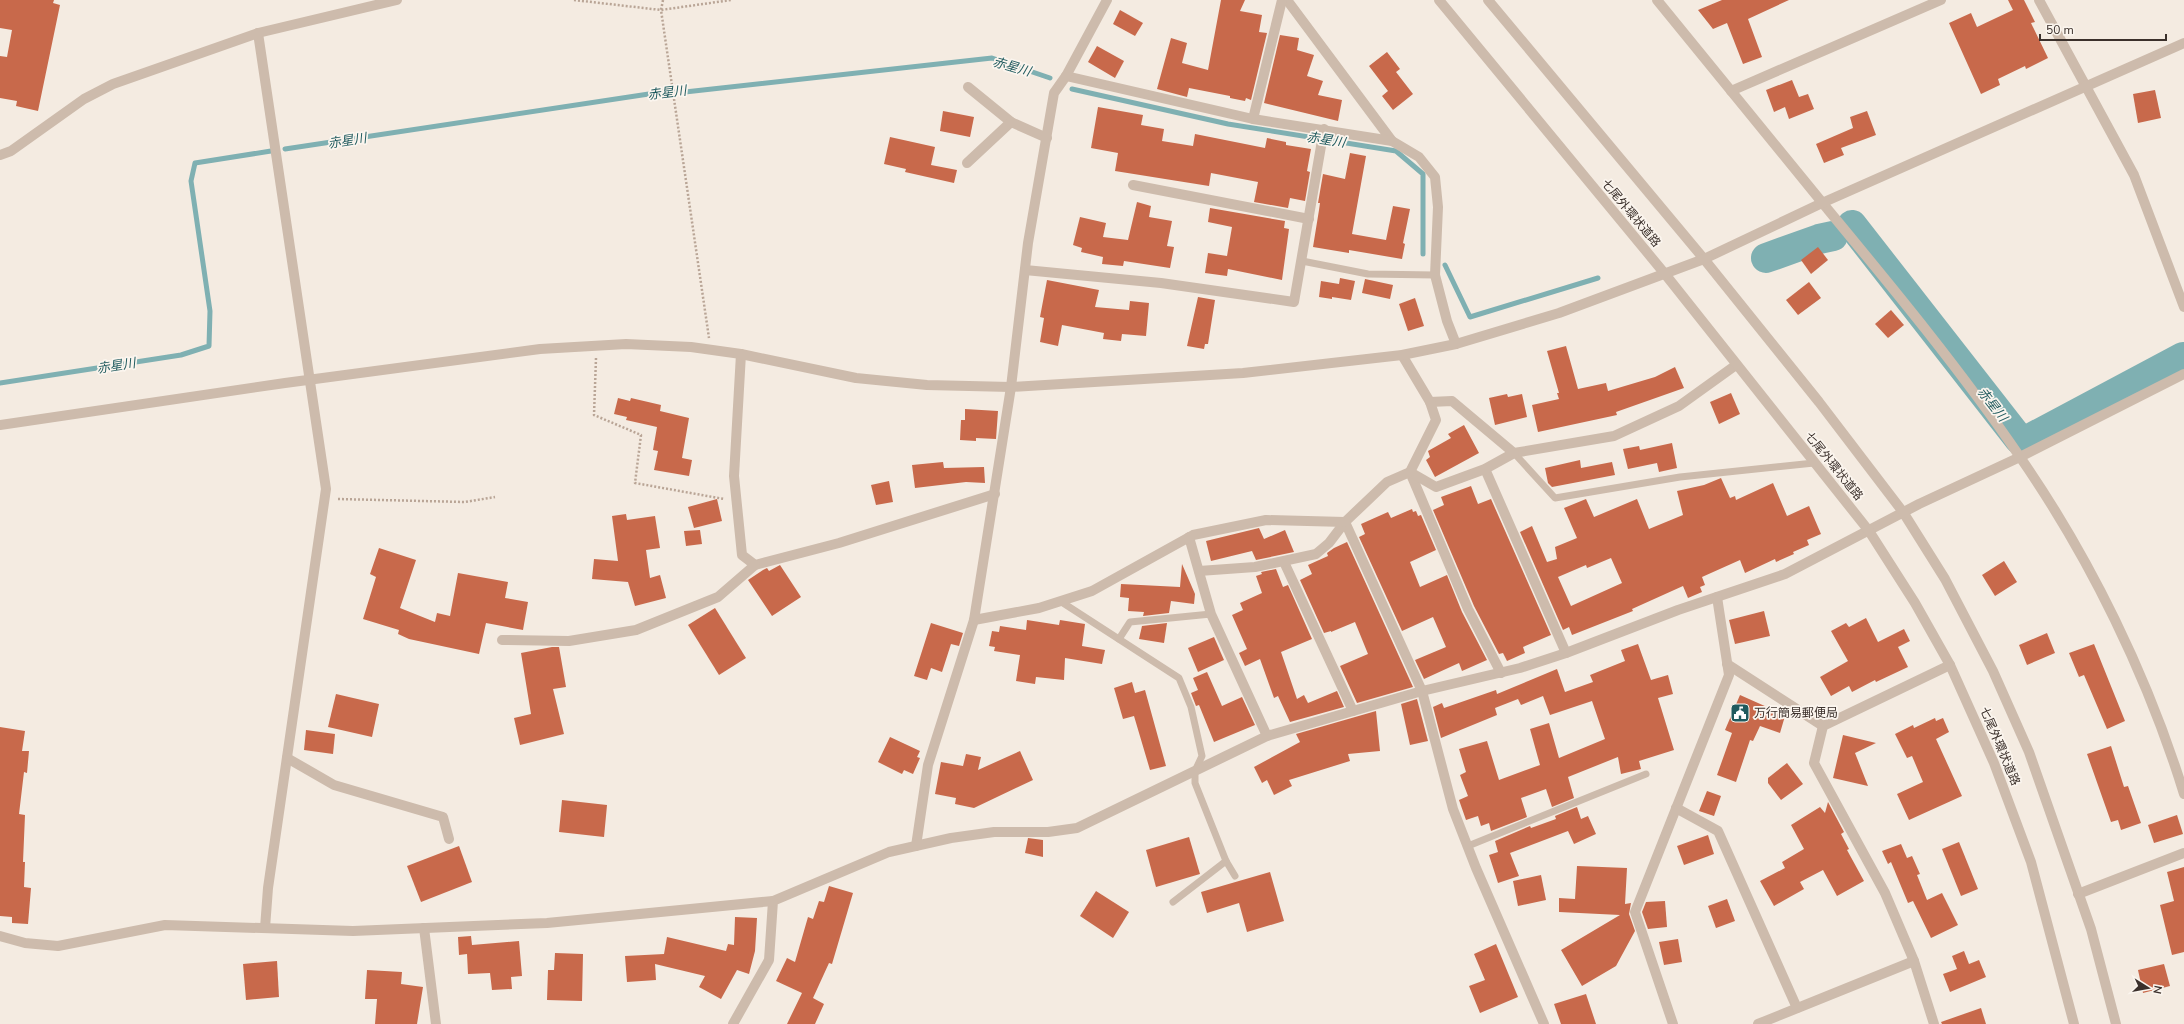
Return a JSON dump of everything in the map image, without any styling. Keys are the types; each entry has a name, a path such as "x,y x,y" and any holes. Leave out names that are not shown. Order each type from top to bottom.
{"street":[{"path":"0,156 11,151 84,99 113,84 258,33 397,0"},
{"path":"916,846 928,765 974,620 1011,387 1025,270 1054,93 1066,76 1107,0"},
{"path":"1253,120 1282,0"},
{"path":"1287,0 1392,141"},
{"name":"七尾外環状道路","path":"1439,0 1665,274 1869,531 1915,603 1950,665 1994,763 2031,862 2074,1024"},
{"name":"七尾外環状道路","path":"1488,0 1704,259 1903,512 1945,579 1993,671 2029,752 2091,929 2116,1024"},
{"path":"1657,0 1922,324 2020,457 2064,525 2120,628 2174,762 2184,794"},
{"path":"1731,91 1941,0"},
{"path":"2039,0 2134,175 2184,307"},
{"path":"258,33 326,489 268,888 265,928"},
{"path":"0,425 310,380 540,349 626,344 691,347 741,354 856,378 927,384 1011,387 1243,373 1402,355 1456,344 1559,313 1704,259 1822,202 2087,87 2184,43"},
{"path":"1066,76 1253,120 1324,129 1392,141 1419,157 1435,177 1438,207 1435,276 1447,321 1456,344"},
{"path":"968,87 1011,122 1046,138"},
{"path":"967,163 1011,122"},
{"path":"1025,270 1161,283 1294,302 1324,129"},
{"path":"1133,185 1309,219"},
{"path":"741,354 734,476 742,555 755,565"},
{"path":"1199,571 1255,567 1316,554 1329,543 1345,522 1387,482 1410,472 1436,420 1430,402 1402,355"},
{"path":"1410,472 1436,487 1484,468 1514,453 1614,436 1679,406 1736,365"},
{"path":"0,936 25,943 58,946 166,925 353,931 547,923 773,901 889,852 951,838 994,832 1048,832 1077,828 1267,736 1422,692 1501,673 1566,654 1717,597 1785,574 1903,512 2020,457 2184,374"},
{"path":"1430,402 1452,401 1514,453"},
{"path":"1484,468 1566,654"},
{"path":"1410,472 1468,609 1501,673"},
{"path":"502,640 569,641 636,630 718,597 755,565 838,543 995,494"},
{"path":"974,620 1039,608 1092,590 1189,537 1266,520 1345,522"},
{"path":"1345,522 1422,692 1453,809 1544,1024"},
{"path":"1189,537 1211,614 1267,736"},
{"path":"1284,562 1353,711"},
{"path":"1673,1024 1635,912 1729,675 1717,597"},
{"path":"1727,664 1823,726"},
{"path":"1823,726 1950,665"},
{"path":"1823,726 1814,763 1885,892 1914,961 1934,1024"},
{"path":"287,758 334,785 443,817 449,839"},
{"path":"1676,808 1718,831 1797,1008"},
{"path":"2078,894 2184,853"},
{"path":"733,1024 769,960 773,901"},
{"path":"424,928 436,1024"},
{"path":"1759,1024 1914,961"}],"lane":[{"path":"1302,261 1368,274 1435,276"},
{"path":"1514,453 1555,498 1680,477 1814,462"},
{"path":"1060,601 1179,678 1191,707 1202,756 1195,771 1195,783 1226,861 1235,876"},
{"path":"1119,639 1130,622 1211,614"},
{"path":"1468,846 1646,774"},
{"path":"1173,902 1226,861"}],"path":[{"path":"574,0 661,10 731,0"},
{"path":"663,0 661,10 711,350"},
{"path":"597,346 594,415 641,435 635,483 737,502"},
{"path":"325,498 466,502 495,497"}],"building":[{"path":"0,0 54,0 53,3 60,5 38,111 16,106 17,101 0,98 0,56 7,57 12,30 0,28"},
{"path":"1221,0 1245,0 1240,11 1262,15 1259,32 1267,33 1251,100 1246,98 1245,101 1230,98 1230,96 1189,88 1187,97 1157,89 1171,38 1187,43 1182,63 1208,70"},
{"path":"1722,0 1789,0 1748,19 1762,57 1743,64 1727,23 1713,29 1698,10"},
{"path":"2008,0 2024,0 2035,22 2031,23 2048,58 2026,69 2025,66 1998,79 2000,85 1981,94 1949,23 1971,13 1977,27 2013,10"},
{"path":"1120,10 1143,23 1135,36 1113,24"},
{"path":"1280,35 1299,38 1297,50 1314,55 1307,76 1323,81 1318,95 1342,100 1338,121 1264,103"},
{"path":"1097,46 1124,61 1115,78 1088,62"},
{"path":"1387,52 1400,69 1396,72 1413,94 1393,110 1382,96 1388,91 1369,66"},
{"path":"1792,80 1799,97 1808,94 1814,109 1789,119 1785,107 1774,112 1766,90"},
{"path":"2155,90 2161,118 2138,123 2133,94"},
{"path":"1098,107 1143,115 1141,125 1164,129 1162,141 1193,146 1195,134 1265,148 1267,138 1286,142 1286,145 1311,149 1307,171 1310,172 1305,201 1290,198 1288,208 1254,202 1258,182 1211,173 1209,186 1115,171 1118,153 1091,148"},
{"path":"943,111 974,117 970,137 940,131"},
{"path":"1867,111 1876,135 1841,148 1844,155 1824,163 1816,144 1853,128 1850,117"},
{"path":"890,137 935,147 931,165 957,170 954,183 905,172 906,169 884,164"},
{"path":"1350,153 1366,156 1352,234 1386,240 1393,206 1410,209 1403,243 1405,244 1402,259 1349,250 1349,253 1313,247 1323,174 1345,179"},
{"path":"1137,202 1151,206 1149,217 1172,221 1167,246 1174,247 1170,268 1124,261 1123,266 1102,264 1103,257 1081,252 1082,248 1073,245 1080,217 1106,223 1103,237 1128,240"},
{"path":"1210,208 1285,221 1284,228 1289,229 1282,280 1228,269 1227,276 1205,273 1208,253 1227,256 1232,227 1208,222"},
{"path":"1818,247 1828,260 1811,274 1801,260"},
{"path":"1340,278 1355,281 1351,300 1332,297 1332,299 1319,297 1321,281 1339,284"},
{"path":"1365,279 1393,285 1390,299 1362,293"},
{"path":"1047,280 1099,290 1095,307 1129,310 1130,301 1149,303 1146,336 1122,334 1121,341 1103,339 1104,333 1062,325 1058,346 1040,342 1044,318 1040,317"},
{"path":"1809,282 1821,298 1798,315 1786,300"},
{"path":"1198,297 1215,300 1208,344 1205,344 1204,349 1187,346"},
{"path":"1415,298 1424,326 1408,331 1399,304"},
{"path":"1891,310 1904,325 1888,338 1875,324"},
{"path":"1566,346 1578,389 1606,383 1608,391 1655,377 1675,367 1684,388 1616,412 1617,415 1538,432 1532,405 1559,399 1557,393 1559,393 1547,351"},
{"path":"1731,393 1740,414 1719,424 1710,402"},
{"path":"1507,394 1508,397 1522,394 1527,417 1495,425 1489,398"},
{"path":"618,398 630,401 631,398 661,405 660,411 689,418 682,458 692,460 689,476 654,470 658,451 653,450 657,427 626,420 627,417 614,414"},
{"path":"965,409 998,411 996,439 976,438 976,441 960,440 961,420 965,420"},
{"path":"1464,425 1479,453 1435,477 1426,460 1430,457 1428,451 1451,438 1448,434"},
{"path":"1672,443 1677,468 1659,472 1657,463 1628,469 1623,449 1639,446 1640,450"},
{"path":"1580,460 1581,468 1612,462 1615,475 1552,487 1548,483 1545,468"},
{"path":"943,462 944,468 984,467 985,483 966,482 915,488 912,465"},
{"path":"1721,478 1730,498 1735,496 1736,500 1773,483 1787,516 1809,506 1821,534 1807,540 1809,545 1776,562 1775,559 1745,573 1740,560 1702,577 1705,585 1700,587 1702,592 1688,598 1683,586 1632,609 1633,611 1572,635 1569,627 1563,630 1520,532 1532,526 1547,562 1557,559 1555,547 1577,538 1564,508 1586,499 1594,517 1637,499 1649,529 1683,515 1677,491 1704,485","holes":["1611,558 1622,583 1571,606 1558,577 1586,565 1587,568"]},
{"path":"889,481 893,502 876,505 871,485"},
{"path":"1471,486 1478,504 1491,499 1551,635 1523,647 1525,653 1507,661 1503,653 1499,654 1474,606 1433,510 1444,505 1441,497"},
{"path":"717,499 722,521 694,528 688,507"},
{"path":"1412,509 1413,512 1416,511 1418,516 1421,515 1436,550 1410,562 1420,587 1447,575 1462,612 1487,660 1462,671 1459,663 1424,679 1415,660 1446,647 1433,617 1402,631 1359,537 1365,534 1361,524 1388,512 1391,518"},
{"path":"626,514 627,520 655,516 660,548 646,550 650,578 660,575 666,598 635,606 628,582 592,579 594,559 618,561 612,516"},
{"path":"1259,528 1264,539 1285,530 1294,552 1256,560 1252,551 1211,561 1206,541"},
{"path":"700,530 702,544 686,546 684,531"},
{"path":"1347,542 1413,687 1357,703 1340,666 1368,654 1355,622 1331,632 1324,633 1300,580 1312,574 1308,565 1328,556 1327,553"},
{"path":"379,548 416,560 400,608 435,622 437,613 450,616 458,573 508,582 505,598 528,602 523,630 486,623 479,654 409,639 398,634 399,630 363,619 376,577 370,574"},
{"path":"2004,561 2017,582 1995,596 1982,575"},
{"path":"1182,564 1195,594 1194,604 1171,601 1169,613 1143,616 1144,612 1128,611 1129,598 1120,597 1121,584 1180,587"},
{"path":"780,565 801,597 772,616 748,580 767,568 769,571"},
{"path":"1276,569 1283,587 1288,585 1312,639 1281,652 1297,699 1304,695 1308,703 1337,691 1344,707 1290,722 1278,696 1274,698 1260,659 1245,666 1239,653 1247,649 1232,615 1243,610 1240,603 1262,593 1256,576 1262,574 1261,572"},
{"path":"715,608 746,658 719,675 688,625"},
{"path":"1764,611 1770,636 1735,644 1729,620"},
{"path":"1866,618 1878,642 1904,629 1910,641 1898,647 1908,667 1876,682 1875,680 1852,692 1849,686 1831,696 1820,677 1848,661 1831,631 1846,623 1849,627"},
{"path":"1027,620 1059,625 1060,620 1085,624 1082,646 1105,650 1102,664 1065,658 1064,680 1036,677 1035,684 1016,681 1020,655 994,651 995,647 989,646 992,631 999,632 1000,626 1026,630"},
{"path":"931,623 963,633 959,646 951,644 942,672 931,668 927,680 914,676"},
{"path":"1167,623 1164,643 1139,639 1142,626"},
{"path":"2047,633 2055,653 2027,665 2019,645"},
{"path":"1214,637 1224,660 1198,672 1188,648"},
{"path":"1638,644 1651,680 1668,675 1673,694 1658,698 1674,750 1639,761 1641,769 1621,774 1618,757 1568,777 1574,798 1552,807 1546,789 1521,798 1527,817 1491,831 1489,823 1481,826 1478,816 1466,820 1459,800 1468,796 1460,775 1466,772 1459,749 1487,741 1499,780 1540,765 1530,729 1549,723 1559,758 1605,739 1592,701 1550,715 1543,696 1521,705 1518,699 1495,708 1497,715 1441,738 1433,707 1442,703 1444,708 1496,690 1497,694 1557,669 1565,692 1593,682 1590,675 1625,661 1621,650"},
{"path":"2094,644 2125,721 2107,729 2084,675 2079,677 2069,653"},
{"path":"559,647 566,687 553,689 564,734 520,745 514,718 531,714 521,653"},
{"path":"1207,672 1222,706 1242,697 1255,725 1214,742 1199,705 1196,706 1191,693 1198,690 1193,678"},
{"path":"1132,682 1135,693 1145,690 1166,766 1150,770 1134,716 1123,719 1114,688"},
{"path":"336,694 379,704 372,737 328,727"},
{"path":"1740,695 1767,707 1766,709 1785,716 1780,733 1760,726 1753,741 1750,740 1736,782 1717,775 1732,733 1725,730"},
{"path":"1417,699 1428,741 1410,745 1401,704"},
{"path":"1376,711 1380,751 1348,754 1350,761 1289,780 1292,786 1274,795 1267,780 1262,783 1254,767 1300,742 1296,734"},
{"path":"1935,718 1936,721 1943,718 1949,732 1936,739 1962,796 1909,820 1897,794 1923,782 1912,756 1907,758 1895,734 1913,725 1914,728"},
{"path":"0,727 25,731 22,751 29,751 27,773 24,772 19,814 25,815 23,862 25,862 24,887 31,888 28,924 12,923 12,917 0,916"},
{"path":"306,730 335,734 333,754 304,750"},
{"path":"1843,735 1876,743 1855,753 1868,786 1833,778"},
{"path":"890,737 920,751 917,757 920,758 913,774 904,770 902,774 878,762"},
{"path":"2111,746 2124,787 2128,786 2141,823 2121,830 2118,820 2111,822 2087,754"},
{"path":"1020,751 1033,780 974,808 955,804 956,798 935,794 941,762 963,766 966,754 981,757 978,770"},
{"path":"1787,763 1803,784 1781,800 1768,783 1768,778"},
{"path":"1707,791 1721,796 1714,816 1699,811"},
{"path":"562,800 607,805 604,837 559,832"},
{"path":"1828,802 1844,832 1841,834 1849,849 1847,850 1864,881 1837,896 1823,870 1800,882 1804,889 1774,906 1760,881 1785,868 1782,862 1804,849 1791,825 1820,807 1825,813"},
{"path":"1577,807 1581,819 1588,816 1596,834 1574,844 1568,831 1510,853 1519,876 1498,883 1489,855 1498,852 1495,841 1530,826 1531,828 1556,819 1555,816"},
{"path":"2177,815 2183,834 2154,843 2148,825"},
{"path":"1708,835 1714,854 1684,865 1677,846"},
{"path":"1189,837 1200,874 1156,887 1146,850"},
{"path":"1028,838 1043,840 1043,857 1025,853"},
{"path":"1959,842 1978,889 1961,896 1942,849"},
{"path":"1901,844 1907,858 1912,856 1920,874 1917,875 1927,900 1942,893 1958,925 1931,938 1913,901 1908,903 1891,862 1888,864 1882,851"},
{"path":"459,846 472,882 421,902 407,866"},
{"path":"1577,866 1627,868 1625,904 1631,903 1629,914 1635,931 1616,966 1582,986 1561,950 1620,915 1559,912 1559,898 1575,899"},
{"path":"2184,867 2184,952 2172,955 2160,905 2174,901 2167,872"},
{"path":"1270,872 1284,921 1247,932 1239,903 1207,913 1201,892"},
{"path":"1541,875 1546,900 1518,906 1513,881"},
{"path":"829,886 853,893 832,964 829,963 813,998 824,1004 815,1024 787,1024 802,993 776,981 787,958 795,962 808,917 813,919 819,901 824,902"},
{"path":"1096,891 1129,912 1113,938 1080,916"},
{"path":"1727,899 1735,921 1716,928 1708,906"},
{"path":"1665,901 1667,927 1648,929 1642,912 1646,902"},
{"path":"735,917 757,918 755,951 749,974 737,970 721,999 699,987 705,976 655,964 656,980 627,982 625,956 664,954 667,937 726,951 728,944 734,945"},
{"path":"471,936 472,945 519,941 522,976 511,977 512,989 492,990 490,973 468,974 467,954 459,955 458,937"},
{"path":"1678,939 1682,962 1664,965 1659,942"},
{"path":"1496,944 1518,997 1480,1013 1469,986 1485,980 1474,954"},
{"path":"1964,951 1969,964 1979,960 1986,977 1950,992 1943,974 1957,969 1952,956"},
{"path":"555,953 583,954 582,1001 547,1000 548,970 554,970"},
{"path":"277,961 279,997 246,1000 243,964"},
{"path":"2164,964 2170,986 2143,993 2138,970"},
{"path":"367,970 402,972 401,984 423,987 417,1024 375,1024 377,999 365,999"},
{"path":"1586,994 1596,1024 1561,1024 1554,1004"},
{"path":"1981,1008 1986,1024 1942,1024 1941,1022"}],"waterway":[{"name":"赤星川","path":"285,149 662,92 685,92 992,58 1050,78"},
{"name":"赤星川","path":"1072,89 1228,124 1396,151 1423,174 1423,254"},
{"name":"赤星川","path":"0,383 181,355 209,346 210,311 191,181 195,163 271,151"},
{"name":"赤星川","path":"1852,225 2019,439 2029,439 2183,357"},
{"name":"赤星川","path":"1766,258 1819,239 1833,236"},
{"name":"赤星川","path":"1445,265 1470,317 1598,278"}],"place":[{"name":"万行簡易郵便局","path":"1740,713"}]}
